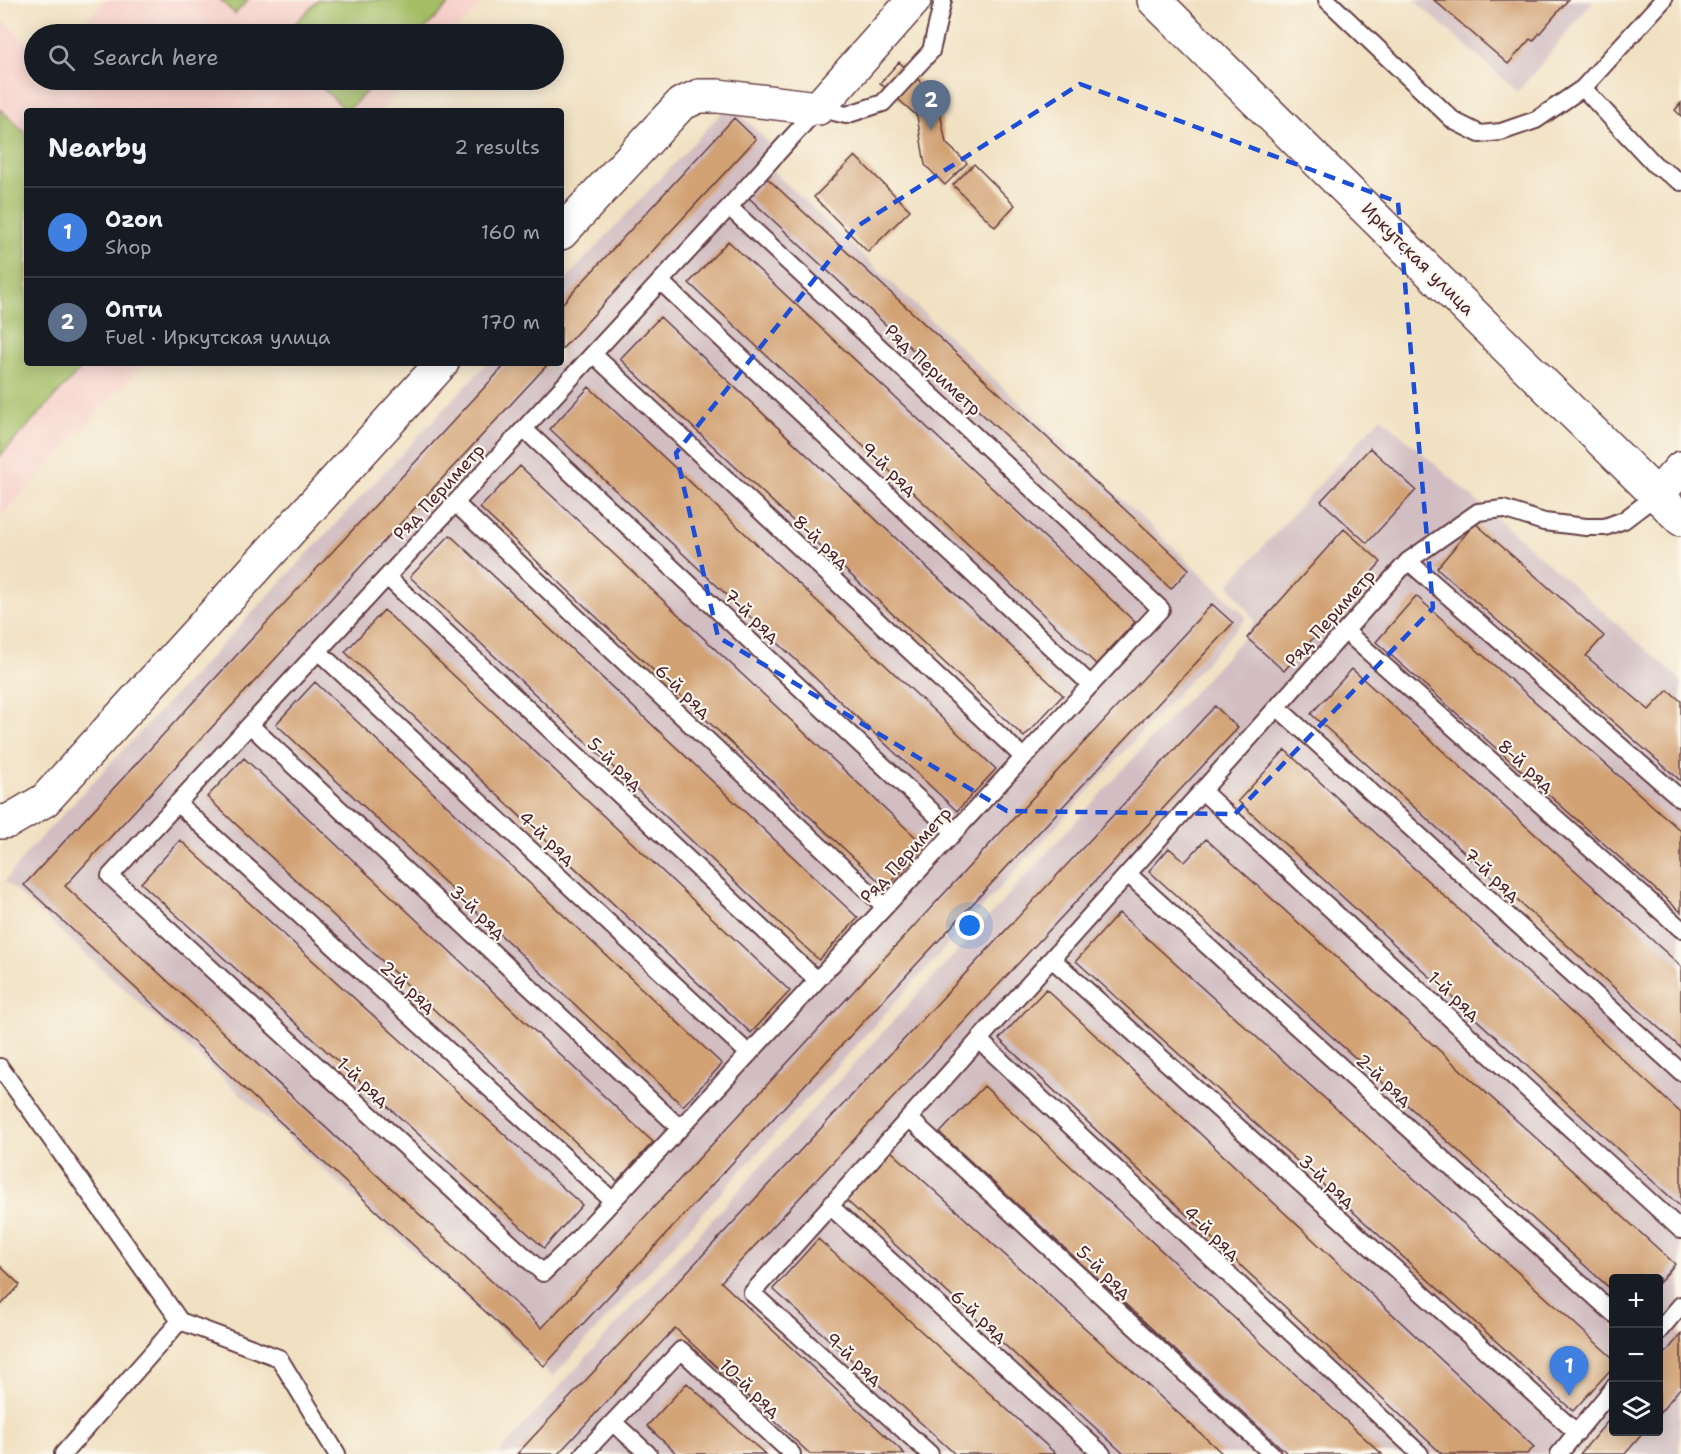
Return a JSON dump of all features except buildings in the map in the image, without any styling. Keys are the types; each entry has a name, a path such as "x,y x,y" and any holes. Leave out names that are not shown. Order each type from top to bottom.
{"street":[{"path":"564,230 681,104 699,96 718,96 818,108 914,0"},
{"name":"Иркутская улица","path":"1154,0 1681,519"},
{"path":"0,822 9,821 45,800 439,366"},
{"path":"1657,495 1681,468"}],"lane":[{"path":"729,207 818,108 846,115 883,103 931,51 944,0"},
{"path":"1327,0 1454,121 1480,134 1501,132 1536,120 1583,88 1663,0"},
{"path":"1583,88 1655,165 1681,182"},
{"name":"Ряд Периметр","path":"129,894 110,876 729,207 1161,609 571,1246"},
{"name":"9-й ряд","path":"660,281 1091,685"},
{"name":"8-й ряд","path":"592,354 1023,757"},
{"name":"7-й ряд","path":"524,429 954,832"},
{"name":"Ряд Периметр","path":"752,1293 1408,561 1478,512 1503,509 1544,522 1586,527 1605,526 1624,520 1657,495"},
{"name":"6-й ряд","path":"455,503 885,906"},
{"path":"1408,561 1681,799"},
{"name":"5-й ряд","path":"387,577 817,980"},
{"name":"8-й ряд","path":"1345,631 1681,929"},
{"name":"4-й ряд","path":"318,651 749,1054"},
{"name":"7-й ряд","path":"1277,707 1681,1072"},
{"name":"3-й ряд","path":"250,725 680,1128"},
{"name":"1-й ряд","path":"1202,791 1681,1230"},
{"name":"2-й ряд","path":"177,803 613,1201"},
{"name":"2-й ряд","path":"1128,874 1609,1309"},
{"name":"1-й ряд","path":"129,894 543,1272 571,1246"},
{"name":"3-й ряд","path":"1052,959 1576,1433"},
{"name":"4-й ряд","path":"979,1040 1420,1454"},
{"path":"0,1067 180,1321 279,1358 337,1454"},
{"name":"5-й ряд","path":"909,1118 1272,1454"},
{"name":"6-й ряд","path":"830,1206 1102,1454"},
{"name":"9-й ряд","path":"752,1293 930,1454"},
{"path":"1662,1328 1681,1305"},
{"path":"63,1454 180,1321"},
{"name":"10-й ряд","path":"613,1422 681,1350 792,1454"},
{"path":"1559,1454 1609,1394"},
{"path":"583,1454 613,1422 648,1454"}],"highlighted area":[{"path":"1080,84 1398,202 1433,608 1235,814 1007,811 718,637 676,453 856,227"}],"shaded area":[{"path":"105,0 485,0 462,24 82,24"},
{"path":"1414,0 1594,0 1518,92"},
{"path":"0,18 24,41 24,90 401,90 384,108 24,108 24,366 141,366 0,517"},
{"path":"729,105 773,146 761,160 1247,617 553,1377 5,881 29,850 484,366 564,366 564,281"},
{"path":"1381,417 1681,680 1679,1454 498,1454 1244,637 1255,622 1229,584"}],"green space":[{"path":"220,0 248,0 235,14"},
{"path":"318,0 453,0 430,24 295,24"},
{"path":"325,90 368,90 350,108 344,108"},
{"path":"0,109 24,131 24,366 83,366 0,456"}],"place":[{"name":"Опти","path":"931,130"},
{"name":"Ozon","path":"1569,1396"}]}
